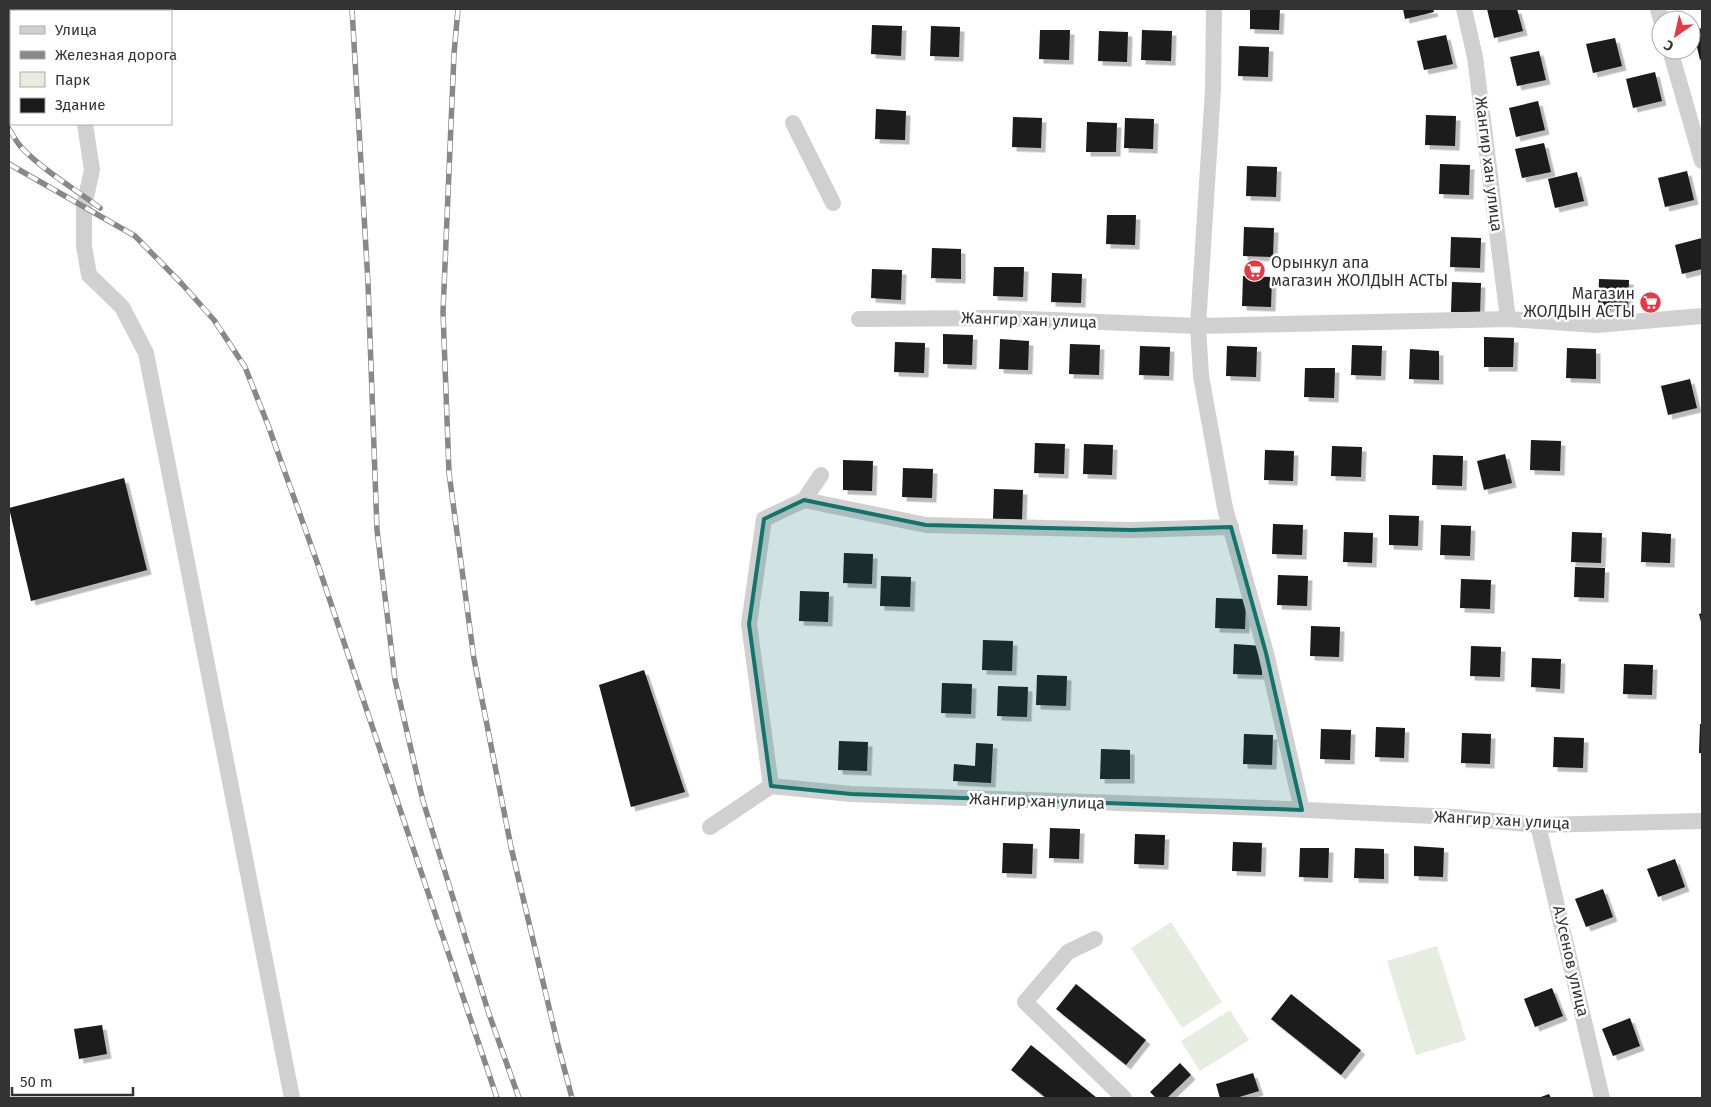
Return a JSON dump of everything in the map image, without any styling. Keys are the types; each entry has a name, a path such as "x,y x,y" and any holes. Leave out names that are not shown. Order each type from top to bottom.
{"street":[{"path":"1214,9 1213,89 1198,326 1201,376 1225,508 1266,653 1302,810"},
{"name":"Жангир хан улица","path":"1464,9 1475,57 1508,319"},
{"path":"1673,60 1702,162"},
{"path":"793,124 833,203"},
{"path":"85,125 92,170 84,206 84,246 89,276 122,307 146,353 292,1098"},
{"name":"Жангир хан улица","path":"859,319 1001,318 1198,326 1508,319 1596,325 1702,316"},
{"path":"710,827 771,786 749,624 764,519 804,500 821,475"},
{"path":"804,500 926,525 1131,530 1231,528"},
{"name":"Жангир хан улица","path":"771,786 851,794 1302,810 1454,817 1538,825 1702,821"},
{"name":"А.Усенов улица","path":"1538,825 1602,1098"},
{"path":"1094,939 1068,952 1025,1002 1124,1098"}],"highlighted area":[{"path":"804,500 926,525 1131,530 1231,527 1266,653 1302,810 851,794 771,786 749,624 764,519"}],"green space":[{"path":"1171,922 1222,1002 1182,1028 1131,948"},
{"path":"1437,946 1466,1040 1416,1055 1387,961"},
{"path":"1230,1010 1249,1040 1200,1071 1181,1041"}],"building":[{"path":"1250,9 1280,9 1279,30 1250,29"},
{"path":"1403,9 1433,9 1434,12 1405,19"},
{"path":"1487,9 1517,9 1523,31 1494,38"},
{"path":"872,25 902,26 901,56 871,54"},
{"path":"931,26 960,27 959,57 930,56"},
{"path":"1701,28 1702,28 1701,60"},
{"path":"1040,30 1070,30 1069,60 1039,59"},
{"path":"1142,30 1172,31 1171,61 1141,60"},
{"path":"1099,31 1128,32 1127,62 1098,61"},
{"path":"1446,35 1453,64 1424,70 1417,41"},
{"path":"1615,38 1622,66 1593,73 1586,44"},
{"path":"1239,46 1269,47 1268,77 1238,76"},
{"path":"1539,51 1546,80 1517,86 1510,57"},
{"path":"1655,72 1662,101 1633,108 1626,79"},
{"path":"1538,101 1545,130 1516,137 1509,108"},
{"path":"876,109 906,111 905,140 875,139"},
{"path":"1426,115 1456,116 1455,146 1425,145"},
{"path":"1013,117 1042,118 1041,148 1012,147"},
{"path":"1125,118 1154,119 1153,149 1124,148"},
{"path":"1087,122 1117,123 1116,152 1086,152"},
{"path":"1544,143 1551,172 1522,178 1515,149"},
{"path":"1440,164 1470,165 1469,195 1439,194"},
{"path":"1247,166 1277,167 1276,197 1246,196"},
{"path":"1687,171 1694,200 1665,207 1658,178"},
{"path":"1577,172 1584,201 1555,208 1548,179"},
{"path":"1107,215 1136,215 1135,245 1106,244"},
{"path":"1244,227 1274,228 1273,257 1243,256"},
{"path":"1451,237 1481,238 1480,268 1450,267"},
{"path":"1702,238 1702,269 1682,274 1675,245"},
{"path":"932,248 961,249 961,279 931,278"},
{"path":"994,267 1024,267 1023,297 993,296"},
{"path":"872,269 902,270 901,300 871,298"},
{"path":"1052,273 1082,274 1081,303 1051,302"},
{"path":"1243,276 1272,277 1271,307 1242,306"},
{"path":"1599,279 1629,280 1628,310 1598,309"},
{"path":"1452,282 1481,283 1480,313 1451,312"},
{"path":"943,334 973,335 972,365 943,364"},
{"path":"1484,337 1514,338 1513,367 1484,367"},
{"path":"1000,339 1029,341 1028,370 999,369"},
{"path":"895,342 925,343 924,373 894,372"},
{"path":"1070,344 1100,345 1099,375 1069,374"},
{"path":"1352,345 1382,346 1381,376 1351,375"},
{"path":"1140,346 1170,347 1169,376 1139,375"},
{"path":"1227,346 1257,347 1256,377 1226,376"},
{"path":"1567,348 1596,349 1596,379 1566,378"},
{"path":"1410,349 1439,351 1439,380 1409,379"},
{"path":"1305,368 1335,368 1334,398 1304,397"},
{"path":"1690,379 1697,408 1668,415 1661,386"},
{"path":"1531,440 1561,441 1560,471 1530,470"},
{"path":"1035,443 1065,444 1064,474 1034,473"},
{"path":"1084,444 1113,445 1112,475 1083,474"},
{"path":"1332,446 1362,447 1361,477 1331,476"},
{"path":"1265,450 1294,451 1293,481 1264,480"},
{"path":"1505,454 1512,483 1484,490 1477,461"},
{"path":"1433,455 1463,456 1462,486 1432,485"},
{"path":"843,460 873,461 872,491 843,490"},
{"path":"903,468 933,469 932,498 902,497"},
{"path":"124,478 147,570 31,601 9,508"},
{"path":"994,489 1023,490 1022,520 993,519"},
{"path":"1389,515 1419,516 1418,546 1389,545"},
{"path":"1273,524 1303,525 1302,555 1272,554"},
{"path":"1441,525 1471,526 1470,556 1440,555"},
{"path":"1344,532 1373,533 1372,563 1343,562"},
{"path":"1572,532 1602,533 1601,563 1571,562"},
{"path":"1642,532 1671,534 1670,563 1641,562"},
{"path":"844,553 873,554 872,584 843,583"},
{"path":"1575,567 1605,568 1604,598 1574,597"},
{"path":"1278,575 1308,576 1307,606 1277,605"},
{"path":"881,576 911,577 910,607 880,606"},
{"path":"1461,579 1491,580 1490,609 1460,608"},
{"path":"800,591 829,592 828,622 799,621"},
{"path":"1216,598 1246,599 1245,629 1215,628"},
{"path":"1702,613 1702,626 1699,614"},
{"path":"1311,626 1340,627 1339,657 1310,656"},
{"path":"983,640 1013,641 1012,671 982,670"},
{"path":"1234,644 1263,646 1262,675 1233,674"},
{"path":"1471,646 1501,647 1500,677 1470,676"},
{"path":"1532,658 1561,659 1560,689 1531,687"},
{"path":"1624,664 1653,665 1652,695 1623,694"},
{"path":"644,670 685,792 631,807 599,685"},
{"path":"1037,675 1067,676 1066,706 1036,705"},
{"path":"942,683 972,684 971,714 941,713"},
{"path":"998,686 1028,687 1027,717 997,716"},
{"path":"1700,724 1702,724 1702,753 1699,753"},
{"path":"1376,727 1405,728 1404,758 1375,757"},
{"path":"1321,729 1351,730 1350,760 1320,759"},
{"path":"1462,733 1491,734 1490,764 1461,763"},
{"path":"1244,734 1273,735 1272,765 1243,764"},
{"path":"1554,737 1584,738 1583,768 1553,767"},
{"path":"839,741 868,742 867,771 838,770"},
{"path":"976,743 993,744 991,783 953,781 954,764 975,766"},
{"path":"1101,749 1130,750 1130,779 1100,779"},
{"path":"1050,828 1080,829 1079,859 1049,858"},
{"path":"1135,834 1165,835 1164,865 1134,864"},
{"path":"1233,842 1262,843 1261,872 1232,871"},
{"path":"1003,843 1033,844 1032,874 1002,873"},
{"path":"1414,846 1444,848 1443,877 1414,876"},
{"path":"1300,848 1329,848 1328,878 1299,877"},
{"path":"1355,848 1384,849 1384,879 1354,878"},
{"path":"1675,859 1685,887 1658,897 1647,869"},
{"path":"1603,889 1613,917 1586,927 1575,899"},
{"path":"1076,984 1146,1040 1126,1065 1056,1009"},
{"path":"1552,988 1563,1016 1535,1027 1524,999"},
{"path":"1291,994 1361,1050 1341,1075 1271,1019"},
{"path":"1630,1018 1640,1046 1613,1056 1602,1029"},
{"path":"102,1025 107,1054 79,1059 74,1029"},
{"path":"1031,1045 1097,1098 1046,1098 1011,1070"},
{"path":"1180,1063 1191,1075 1167,1098 1156,1098 1150,1092"},
{"path":"1253,1073 1259,1091 1236,1098 1220,1098 1216,1084"},
{"path":"1549,1094 1551,1098 1538,1098"}],"railway":[{"path":"352,9 368,283 377,530 395,680 423,801 489,1014 519,1098"},
{"path":"458,9 454,54 443,312 449,473 474,659 511,847 572,1098"},
{"path":"9,129 20,146 31,157 100,208"},
{"path":"9,164 135,236 214,320 245,367 317,562 497,1098"}],"place":[{"name":"Орынкул апа магазин ЖОЛДЫН АСТЫ","path":"1255,271"},
{"name":"Магазин ЖОЛДЫН АСТЫ","path":"1651,302"}]}
